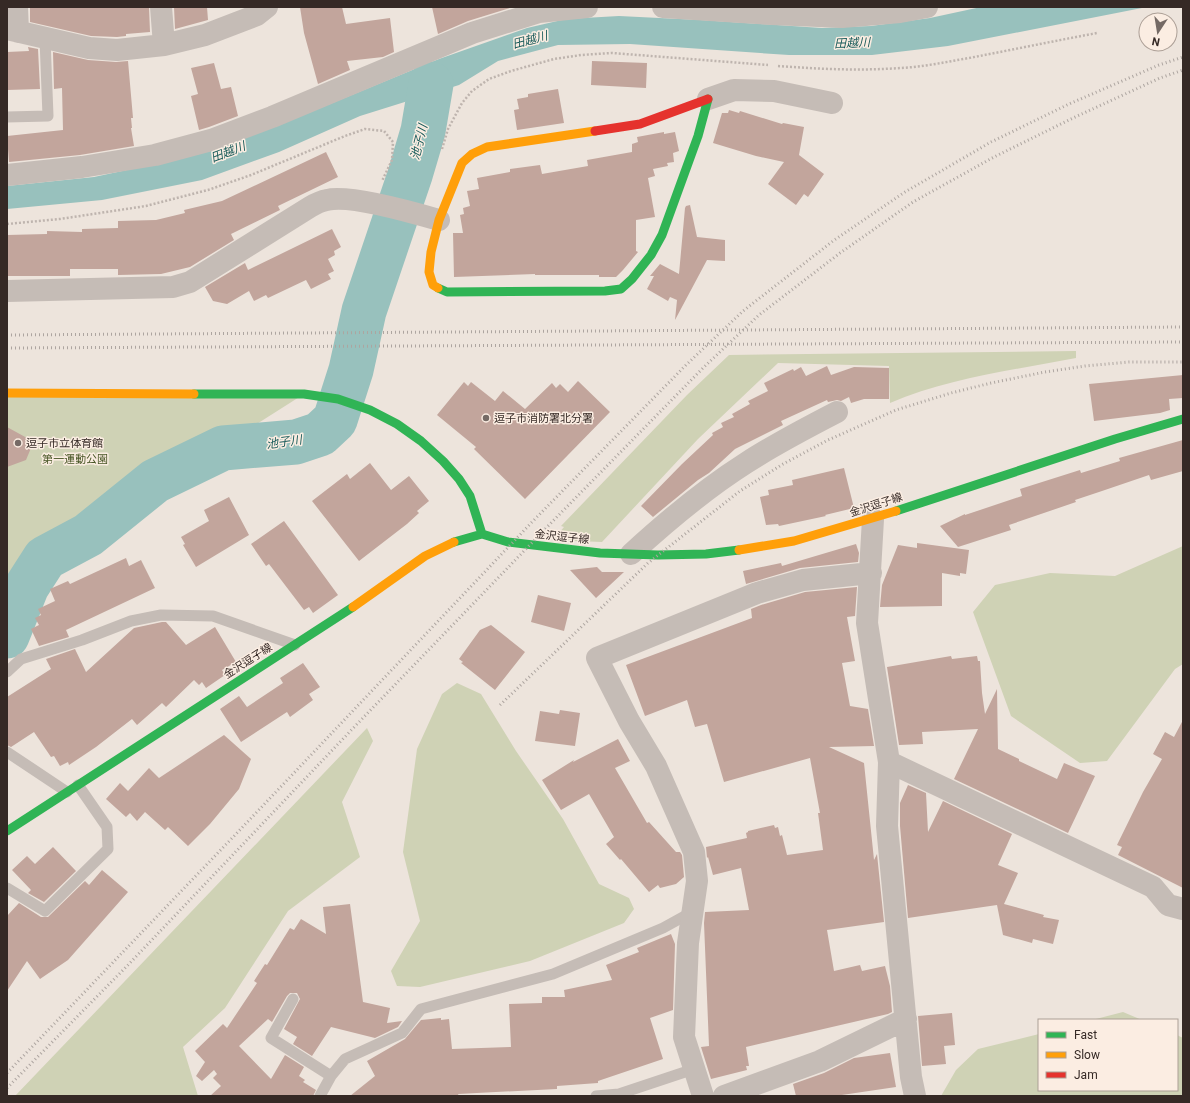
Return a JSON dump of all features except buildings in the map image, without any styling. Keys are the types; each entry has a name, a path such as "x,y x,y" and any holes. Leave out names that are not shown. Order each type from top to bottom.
{"street":[{"path":"17,7 13,31 89,48 116,50 164,45 205,35 257,16 267,7"},
{"path":"161,7 164,45"},
{"path":"7,175 82,167 140,157 211,140 272,117 472,33 540,12 587,7"},
{"path":"662,7 842,17 900,12 927,7"},
{"path":"708,99 698,136 662,235 651,255 632,279 621,288 605,291 447,292 433,285 429,272 431,252 439,220 462,163 472,154 487,147 640,124 708,99 734,90 774,91 832,103"},
{"path":"7,291 173,287 190,282 310,206 328,199 351,200 439,220"},
{"path":"7,393 304,394 340,399 373,412 413,434 442,459 466,486 482,534"},
{"path":"631,554 686,508 746,463 837,412"},
{"name":"金沢逗子線","path":"7,831 295,645 425,556 457,540 482,534 508,542 550,548 600,553 658,555 706,554 755,548 794,541 873,519 1115,439 1183,419"},
{"path":"873,519 867,624 889,762 887,826 911,1077 915,1096"},
{"path":"703,1096 684,1037 688,943 697,882 694,852 656,766 629,721 597,658 757,593 803,580 871,573"},
{"path":"889,762 1153,887 1168,904 1183,909"},
{"path":"724,1096 820,1061 906,1019"}],"lane":[{"path":"7,117 48,116 45,39"},
{"path":"7,672 21,659 82,640 131,621 161,615 213,616 295,645"},
{"path":"7,752 67,792"},
{"path":"7,888 45,911 108,849 107,827 78,785"},
{"path":"320,1096 332,1076 345,1059 402,1033 421,1009 553,974 663,928 692,912"},
{"path":"293,999 271,1038 332,1076"},
{"path":"596,1096 619,1094 694,1069"}],"path":[{"path":"7,224 60,219 146,206 251,175 365,129 384,131 393,142 392,160 377,205"}],"green space":[{"path":"1076,351 1076,358 958,381 912,394 890,403 889,366 778,363 698,439 602,542 553,540 564,527 561,526 687,395 729,355"},
{"name":"第一運動公園","path":"7,390 304,394 46,558 7,641"},
{"path":"1183,546 1183,664 1175,669 1107,761 1080,763 1011,716 973,612 995,585 1050,573 1115,576"},
{"path":"457,683 481,694 516,751 563,819 599,884 629,898 634,909 624,923 530,961 420,987 397,986 391,971 420,921 403,852 417,749 442,694"},
{"path":"367,728 373,741 342,802 360,857 288,911 225,1008 183,1047 198,1096 15,1096"},
{"path":"1123,1012 1140,1019 1096,1019"},
{"path":"1038,1034 1038,1091 1178,1091 1178,1036 1183,1038 1183,1096 941,1096 956,1070 978,1049"}],"water":[{"name":"田越川","path":"981,7 1147,7 948,46 872,55 789,55 630,44 558,45 498,61 459,85 360,116 279,152 202,180 102,200 7,209 7,186 94,177 183,158 320,108 439,59 527,28 566,19 619,16 822,28 871,26 930,18"}],"waterway":[{"name":"池子川","path":"7,636 27,586 45,558 88,535 155,481 223,448 296,442 320,434 335,420 351,370 364,311 410,175 423,131 431,84"}],"railway":[{"path":"7,1073 534,520 687,364 743,311 833,241 905,192 991,142 1069,104 1159,65 1183,57"},
{"path":"7,1088 128,965 550,524 704,367 759,315 840,253 913,202 994,157 1073,118 1160,78 1183,70"},
{"path":"7,335 1183,327"},
{"path":"7,348 1183,342"},
{"path":"500,705 648,563 740,491 783,464 828,440 896,410 951,393 991,383 1045,372 1085,366 1129,362 1183,362"}],"traffic: fast":[{"path":"438,288 447,292 605,291 621,289 632,279 651,255 662,235 698,136 708,99"},
{"path":"194,394 304,394 338,399 370,410 397,424 421,441 443,461 459,479 470,496 482,534"},
{"path":"896,511 1115,439 1183,419"},
{"path":"454,542 482,534 508,542 600,553 658,555 706,554 739,550"},
{"path":"7,831 353,607"}],"traffic: slow":[{"path":"438,288 433,285 429,272 431,252 439,220 462,163 472,154 487,147 595,131"},
{"path":"7,393 194,394"},
{"path":"739,550 794,541 896,511"},
{"path":"353,607 425,556 454,542"}],"traffic: jam":[{"path":"595,131 640,124 708,99"}],"place":[{"name":"逗子市消防署北分署","path":"486,418"},
{"name":"逗子市立体育館","path":"18,443"}]}
